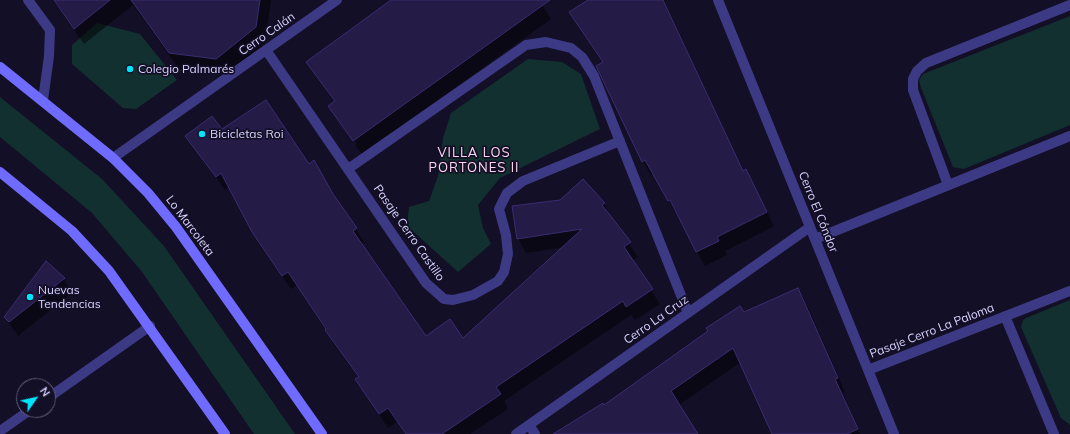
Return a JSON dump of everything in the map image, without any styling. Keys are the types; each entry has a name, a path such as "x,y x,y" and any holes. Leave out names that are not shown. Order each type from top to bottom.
{"main road":[{"name":"Lo Marcoleta","path":"0,67 43,100 113,158 148,193 176,227 322,434"},
{"path":"0,172 53,214 90,249 109,271 150,326 225,434"}],"street":[{"path":"28,0 50,30 49,56 43,100"},
{"name":"Cerro Calán","path":"113,158 337,0"},
{"name":"Cerro El Cóndor","path":"718,0 894,434"},
{"path":"948,185 913,90 913,80 917,71 926,63 1070,5"},
{"path":"348,169 520,48 539,42 562,45 570,48 582,57 594,76 688,313"},
{"name":"Pasaje Cerro Castillo","path":"266,50 426,283 444,299 464,299 484,290 498,281 504,272 508,254 506,235 499,209 507,193 523,181 620,141"},
{"path":"815,239 1070,136"},
{"name":"Cerro La Cruz","path":"516,434 810,227"},
{"name":"Pasaje Cerro La Paloma","path":"868,370 1070,291"},
{"name":"Pasaje Cerro La Paloma","path":"1005,316 1054,434"},
{"path":"56,392 150,326"},
{"path":"0,431 19,418"},
{"path":"529,425 535,434"}],"green space":[{"path":"1070,16 1070,125 964,169 953,167 921,88 919,80 923,74"},
{"path":"97,23 140,34 177,80 136,109 123,108 72,64 72,45"},
{"path":"528,59 562,62 581,74 600,129 500,178 478,205 483,228 491,244 458,272 407,226 409,207 429,201 438,176 443,138 451,113"},
{"path":"0,97 102,179 164,246 295,434 254,434 142,272 92,213 0,137"},
{"path":"1070,300 1070,425 1061,418 1021,327 1023,320 1026,318"}],"building":[{"path":"54,0 110,0 74,29"},
{"path":"131,0 260,0 256,27 216,59 169,53"},
{"path":"391,0 550,0 353,141 328,106 335,101 306,62"},
{"path":"588,0 663,0 743,171 746,169 767,212 717,237 719,241 696,252 670,200 668,201 645,160 642,162 596,66 603,62 569,12"},
{"path":"266,100 309,164 314,160 333,194 357,228 353,231 426,336 450,319 463,338 582,229 517,239 512,206 560,200 583,179 605,203 602,205 631,242 624,247 653,289 626,307 623,301 496,387 501,394 442,434 406,434 388,408 379,414 355,379 359,377 325,330 326,329 288,272 282,276 252,232 221,173 216,177 185,136 212,116 222,129"},
{"name":"Nuevas Tendencias","path":"46,261 65,278 9,322 4,317"},
{"path":"798,288 838,378 835,379 858,429 847,434 772,434 733,348 671,391 698,434 553,434 603,403 604,405 708,331 706,328 740,306 744,312"}],"place":[{"name":"Colegio Palmarés","path":"130,69"},
{"name":"Bicicletas Roi","path":"202,134"},
{"name":"Nuevas Tendencias","path":"30,297"}],"district":[{"name":"VILLA LOS PORTONES II","path":"474,160"}]}
